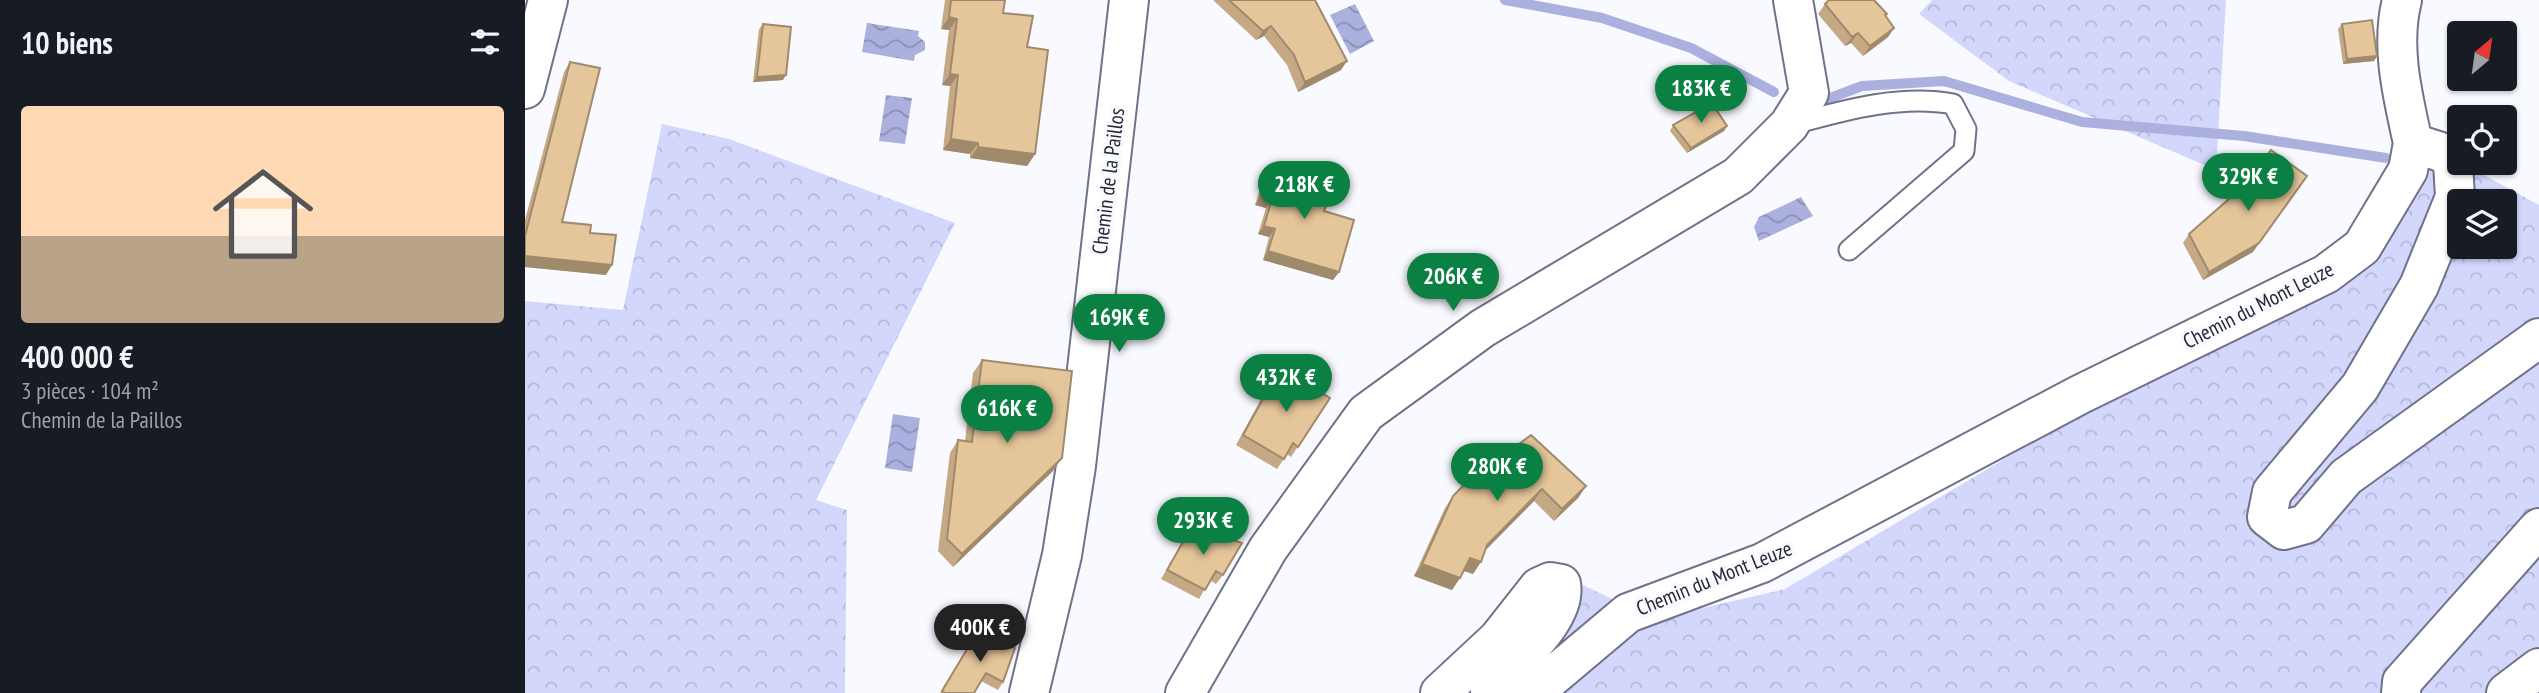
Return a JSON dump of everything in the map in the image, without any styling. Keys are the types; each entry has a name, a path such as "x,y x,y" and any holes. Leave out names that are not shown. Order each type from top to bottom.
{"street":[{"path":"525,89 548,0"},
{"name":"Chemin de la Paillos","path":"1029,693 1062,555 1076,466 1129,0"},
{"path":"1185,693 1268,549 1366,413 1483,327 1738,176 1789,125 1809,93 1793,0"},
{"path":"2402,0 2399,13 2399,76 2413,143 2444,153 2453,163 2455,197 2412,297 2360,387 2272,492 2267,517 2284,530 2306,524 2346,477 2539,338"},
{"name":"Chemin du Mont Leuze","path":"1534,693 1628,613 1762,563 2079,395 2326,274 2362,247 2408,170 2413,143"},
{"path":"2401,693 2402,682 2539,528"},
{"path":"1440,693 1498,639 1539,587 1550,582 1562,584 1563,594 1558,613 1490,693"},
{"path":"2506,693 2539,668"}],"lane":[{"path":"1789,125 1837,113 1923,99 1952,104 1966,129 1964,151 1849,250"}],"green space":[{"path":"1932,0 2226,0 2216,170 2009,81 1919,14"},
{"path":"662,124 729,139 955,223 816,500 847,510 845,693 525,693 525,301 623,310"},
{"path":"2447,165 2447,175 2484,175 2510,189 2447,189 2447,259 2517,259 2517,193 2539,205 2539,693 1442,693 1568,578 1655,619 1785,589 2362,247 2408,170"}],"water":[{"path":"1355,4 1374,41 1350,54 1330,15"},
{"path":"867,23 919,31 918,36 925,42 925,50 915,55 914,61 862,52"},
{"path":"886,95 912,98 905,144 879,141"},
{"path":"1801,197 1813,216 1759,241 1754,227 1759,217"},
{"path":"893,414 920,418 912,472 885,468"}],"building":[{"path":"951,0 1005,0 1003,13 1033,16 1027,47 1048,50 1035,154 978,147 978,143 951,139 958,75 950,74 957,19 949,17"},
{"path":"1229,0 1315,0 1347,61 1305,82 1294,55 1271,26 1263,31"},
{"path":"1829,0 1874,0 1887,14 1885,15 1894,28 1870,46 1858,33 1852,37 1825,4"},
{"path":"2372,20 2377,56 2347,59 2342,24"},
{"path":"763,24 791,27 786,75 757,77"},
{"path":"570,62 600,68 562,222 591,225 590,233 616,235 612,265 525,256 525,236"},
{"path":"1712,103 1727,126 1691,148 1673,125"},
{"path":"2271,150 2307,176 2259,243 2209,272 2189,234 2246,184"},
{"path":"1271,165 1311,176 1308,184 1325,189 1321,204 1326,206 1324,211 1354,220 1339,272 1268,251 1275,229 1264,226 1272,199 1261,196"},
{"path":"982,360 1072,371 1062,458 962,554 947,539 958,440 972,442"},
{"path":"1280,368 1330,398 1298,447 1293,443 1284,459 1243,435"},
{"path":"1531,435 1586,486 1562,509 1542,489 1487,545 1481,562 1470,558 1460,578 1422,564 1453,496 1501,447 1507,453"},
{"path":"1192,526 1242,543 1223,575 1216,571 1205,590 1167,570"},
{"path":"981,626 995,641 1015,648 1003,682 986,673 974,693 945,693 942,691"}],"waterway":[{"path":"1505,0 1602,18 1691,48 1774,92"},
{"path":"1817,103 1862,86 1944,81 2082,122 2244,136 2386,158"}]}
